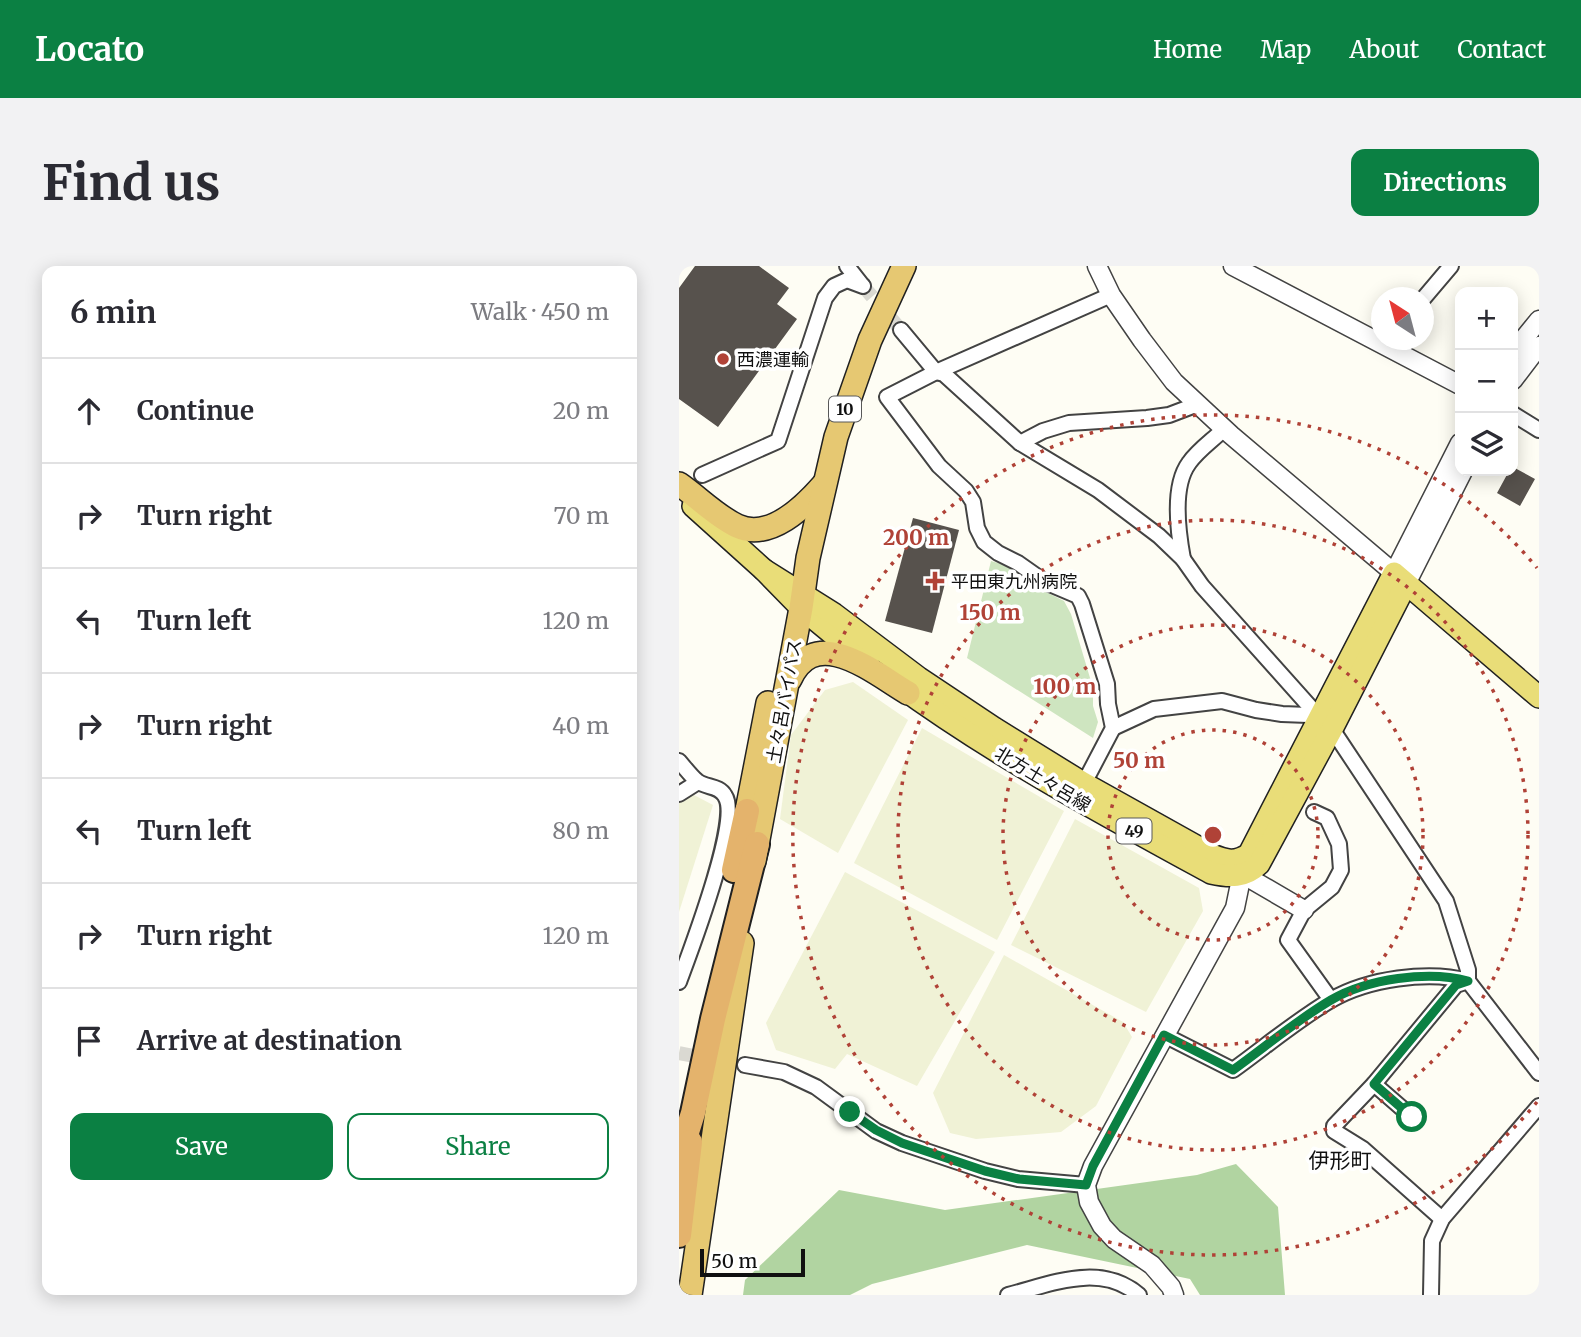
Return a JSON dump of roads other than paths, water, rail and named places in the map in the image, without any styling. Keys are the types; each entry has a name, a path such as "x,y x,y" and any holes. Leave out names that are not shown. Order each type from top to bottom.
{"highway":[{"name":"土々呂バイパス","path":"747,811 781,635 797,597 824,484 852,388 881,314 904,266"},
{"path":"679,484 736,525 758,530 768,528 795,513 824,484"},
{"name":"土々呂バイパス","path":"690,1295 757,844 787,684 797,597"},
{"path":"787,684 800,662 808,656 826,652 846,657 908,693"},
{"path":"679,1158 686,1108 747,811"},
{"path":"679,1235 686,1108 713,1018 757,844"}],"main road":[{"name":"北方土々呂線","path":"679,492 764,570 908,693 984,743 1081,792"},
{"path":"1240,867 1254,869 1259,864 1400,579 1539,697"},
{"name":"北方土々呂線","path":"797,597 834,614 1081,792 1211,873 1228,877 1240,867"}],"street":[{"path":"702,475 778,441 825,298 834,286 847,280 863,286 847,266"},
{"path":"1097,266 1111,295 1174,382 1224,429 1400,579"},
{"path":"1233,266 1371,332"},
{"path":"1433,287 1451,266"},
{"path":"1081,792 1113,728 1107,684 1082,604 1077,596 1045,582 984,542 977,528 973,502 966,491 939,466 887,397 936,372 1111,295"},
{"path":"1515,350 1539,320"},
{"path":"901,330 936,372 944,374 1020,443 1098,490 1159,536 1183,559 1202,586 1326,724 1446,901 1468,970 1468,981"},
{"path":"1518,373 1539,346"},
{"path":"1404,350 1455,382"},
{"path":"1020,443 1069,423 1169,415 1198,404"},
{"path":"1518,417 1539,430"},
{"path":"1183,559 1177,515 1183,476 1188,463 1224,429"},
{"path":"1400,579 1455,454"},
{"path":"1400,579 1460,476"},
{"path":"1113,728 1154,709 1222,701 1256,710 1308,715 1326,724"},
{"path":"679,761 698,782 724,793 730,808 698,930 679,982"},
{"path":"679,794 698,782"},
{"path":"1314,812 1327,818 1339,844 1341,870 1332,887 1304,910 1288,940 1331,1000"},
{"path":"1174,1295 1171,1287 1151,1265 1114,1239 1102,1226 1089,1202 1086,1185 1093,1166 1235,908 1240,867 1304,910"},
{"path":"1164,1035 1233,1070 1331,1000 1380,983 1420,975 1468,981 1537,1065"},
{"path":"1442,1219 1363,1149 1333,1131 1334,1126 1374,1084 1456,985 1468,981"},
{"path":"745,1065 784,1072 816,1087 876,1130 902,1143 985,1171 1019,1179 1086,1185"},
{"path":"1374,1084 1412,1117"},
{"path":"1431,1295 1432,1241 1442,1219 1539,1106"},
{"path":"1008,1295 1076,1278 1101,1276 1128,1285 1139,1295"}],"tunnel":[{"path":"863,286 901,330"},
{"path":"679,1053 709,1059"}],"place":[{"name":"西濃運輸","path":"723,359"},
{"name":"平田東九州病院","path":"935,581"}],"district":[{"name":"伊形町","path":"1340,1160"}]}
